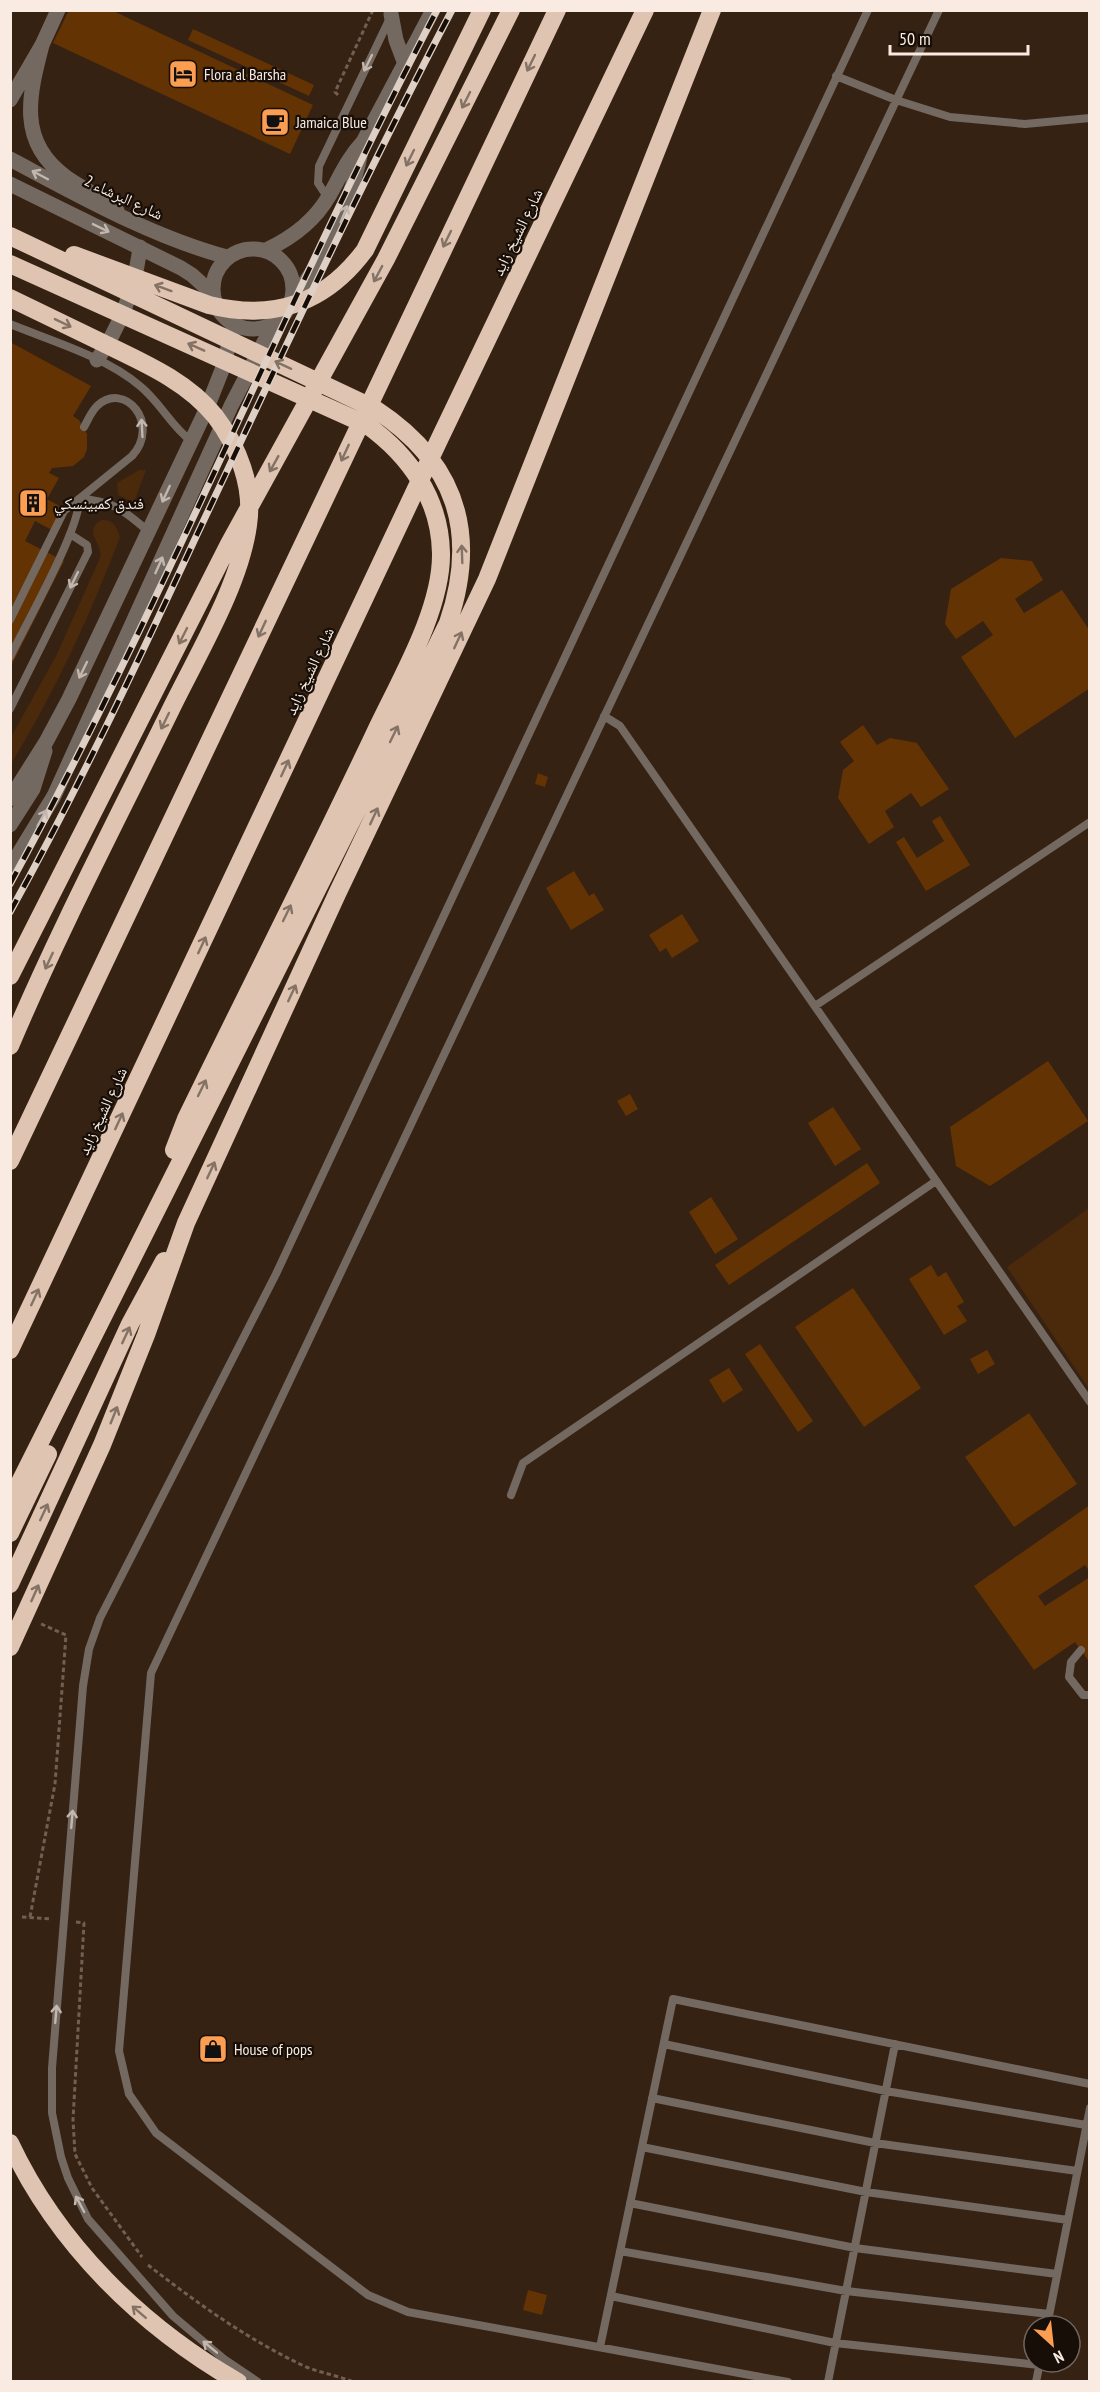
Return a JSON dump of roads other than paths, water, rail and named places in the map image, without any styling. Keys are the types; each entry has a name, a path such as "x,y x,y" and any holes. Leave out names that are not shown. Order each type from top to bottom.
{"highway":[{"path":"10,234 209,305 227,309 278,310 329,287 343,277 365,250 482,10"},
{"path":"10,976 229,544 386,259 511,10"},
{"path":"10,1161 557,10"},
{"name":"شارع الشيخ زايد","path":"10,1350 645,10"},
{"path":"10,1647 120,1401 186,1223 342,883 487,579 712,10"},
{"path":"10,234 375,409 401,426 423,448 441,474 454,502 461,532 462,563 458,594 448,623 186,1119 135,1271 10,1533"},
{"path":"12,265 367,425 401,453 414,470 426,489 439,531 441,553 436,597 352,801"},
{"path":"10,298 142,362 169,377 193,395 214,416 231,441 243,468 248,495 249,523 243,552 232,582 73,910 10,1046"},
{"path":"10,1037 25,1011"},
{"path":"10,1502 160,1201"},
{"path":"10,1584 130,1324 186,1223"},
{"path":"10,2143 51,2212 95,2269 153,2324 184,2348 238,2382"}],"street":[{"path":"10,100 42,45 58,10"},
{"path":"266,250 295,234 319,211 348,160 363,142 433,10"},
{"path":"392,13 396,40 405,64"},
{"path":"42,45 29,109 37,143 42,153 58,171 106,202 126,219"},
{"path":"10,868 54,796 231,406 274,323 296,301 320,262 342,218 354,185 363,142"},
{"name":"شارع البرشاء 2","path":"10,159 126,219 191,247 227,257"},
{"path":"10,184 192,275 212,294 219,312 234,325 255,329 274,323"},
{"path":"97,360 119,325 127,306 140,247"},
{"path":"212,294 215,273 227,257 246,249 266,250 275,255 289,270 296,301"},
{"path":"10,799 46,742 69,699 191,441 214,392 234,325"},
{"path":"10,825 33,789 46,742"}],"lane":[{"path":"258,2382 224,2359 172,2316 88,2218 68,2178 56,2136 51,2091 82,1686 93,1633 281,1264 868,10"},
{"path":"788,2382 408,2312 368,2295 156,2133 129,2094 119,2051 152,1673 939,10"},
{"path":"328,198 318,183 317,172 392,13"},
{"path":"836,76 896,100 950,117 1025,124 1089,118"},
{"path":"10,324 120,372 142,388 180,432 191,441"},
{"path":"10,620 64,511 103,477 132,456 140,445 143,432 142,419 135,407 117,399 110,399 98,405 84,427"},
{"path":"79,499 102,501 113,505 123,510 148,531"},
{"path":"10,657 70,534 79,512 79,499"},
{"path":"10,709 88,552 87,545 70,534"},
{"path":"604,716 620,726 1089,1402"},
{"path":"815,1006 1089,822"},
{"path":"511,1494 523,1463 936,1181"},
{"path":"1082,1650 1071,1662 1069,1677 1083,1695 1089,1695"},
{"path":"600,2347 673,1999 1089,2084"},
{"path":"664,2044 886,2091 1086,2125"},
{"path":"828,2382 895,2044"},
{"path":"652,2098 875,2143 1077,2171"},
{"path":"620,2251 846,2291 1049,2314 1089,2108"},
{"path":"642,2147 866,2192 1068,2220"},
{"path":"630,2203 855,2248 1057,2274"},
{"path":"611,2296 835,2343 1022,2362"}],"railway":[{"path":"10,884 121,668 329,228 437,10"},
{"path":"10,912 105,728 320,274 452,10"}],"place":[{"name":"Flora al Barsha","path":"183,74"},
{"name":"Jamaica Blue","path":"275,122"},
{"name":"فندق كمبينسكي","path":"33,503"},
{"name":"House of pops","path":"213,2049"}]}
